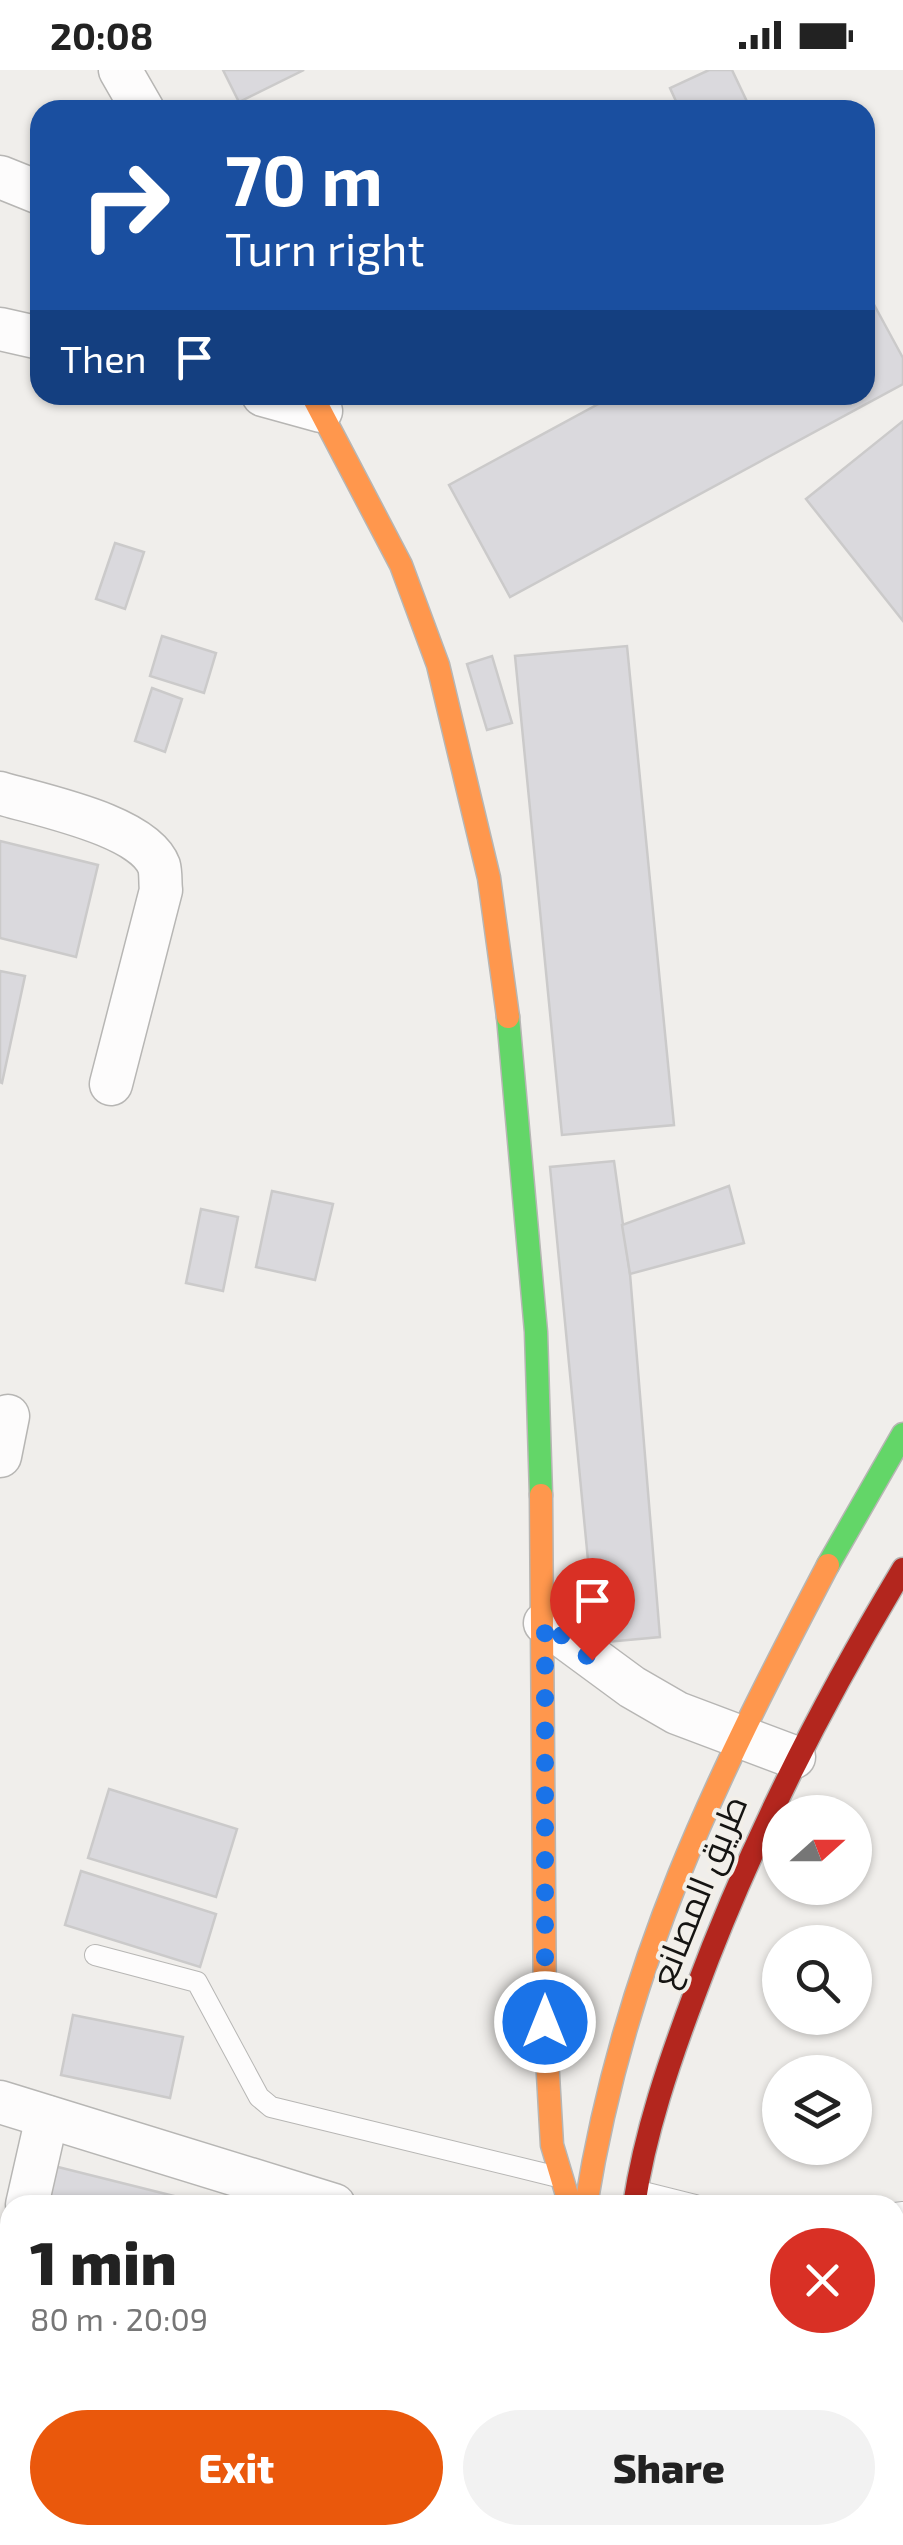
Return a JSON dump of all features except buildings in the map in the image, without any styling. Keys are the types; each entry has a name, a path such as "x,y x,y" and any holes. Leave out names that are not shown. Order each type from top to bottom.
{"street":[{"path":"120,70 138,100"},
{"path":"0,177 30,189"},
{"path":"0,329 30,336"},
{"path":"318,405 401,566 438,666 490,878 515,1066 536,1332 545,1622 545,2022 552,2145 567,2195"},
{"path":"0,793 120,832 147,848 158,866 160,890 111,1084"},
{"path":"587,2195 594,2138 621,2024 690,1835 736,1736 851,1519 903,1434"},
{"name":"طريق المصانع","path":"635,2195 664,2077 749,1853 794,1757 903,1569"},
{"path":"545,1622 632,1687 676,1713 794,1757"},
{"path":"0,2102 301,2195"},
{"path":"29,2195 47,2117"}],"lane":[{"path":"95,1955 197,1982 259,2097 272,2106 562,2178"}],"traffic: fast":[{"path":"508,1017 536,1332 541,1495"},
{"path":"828,1565 903,1434"}],"traffic: slow":[{"path":"317,405 401,565 438,665 489,878 508,1017"},
{"path":"541,1495 545,2022 552,2145 567,2195"},
{"path":"588,2195 624,2033 679,1874 748,1722 828,1565"}],"traffic: jam":[{"path":"636,2195 667,2071 739,1883 816,1724 903,1569"}],"route":[{"path":"545,2022 545,1622 592,1660"}]}
